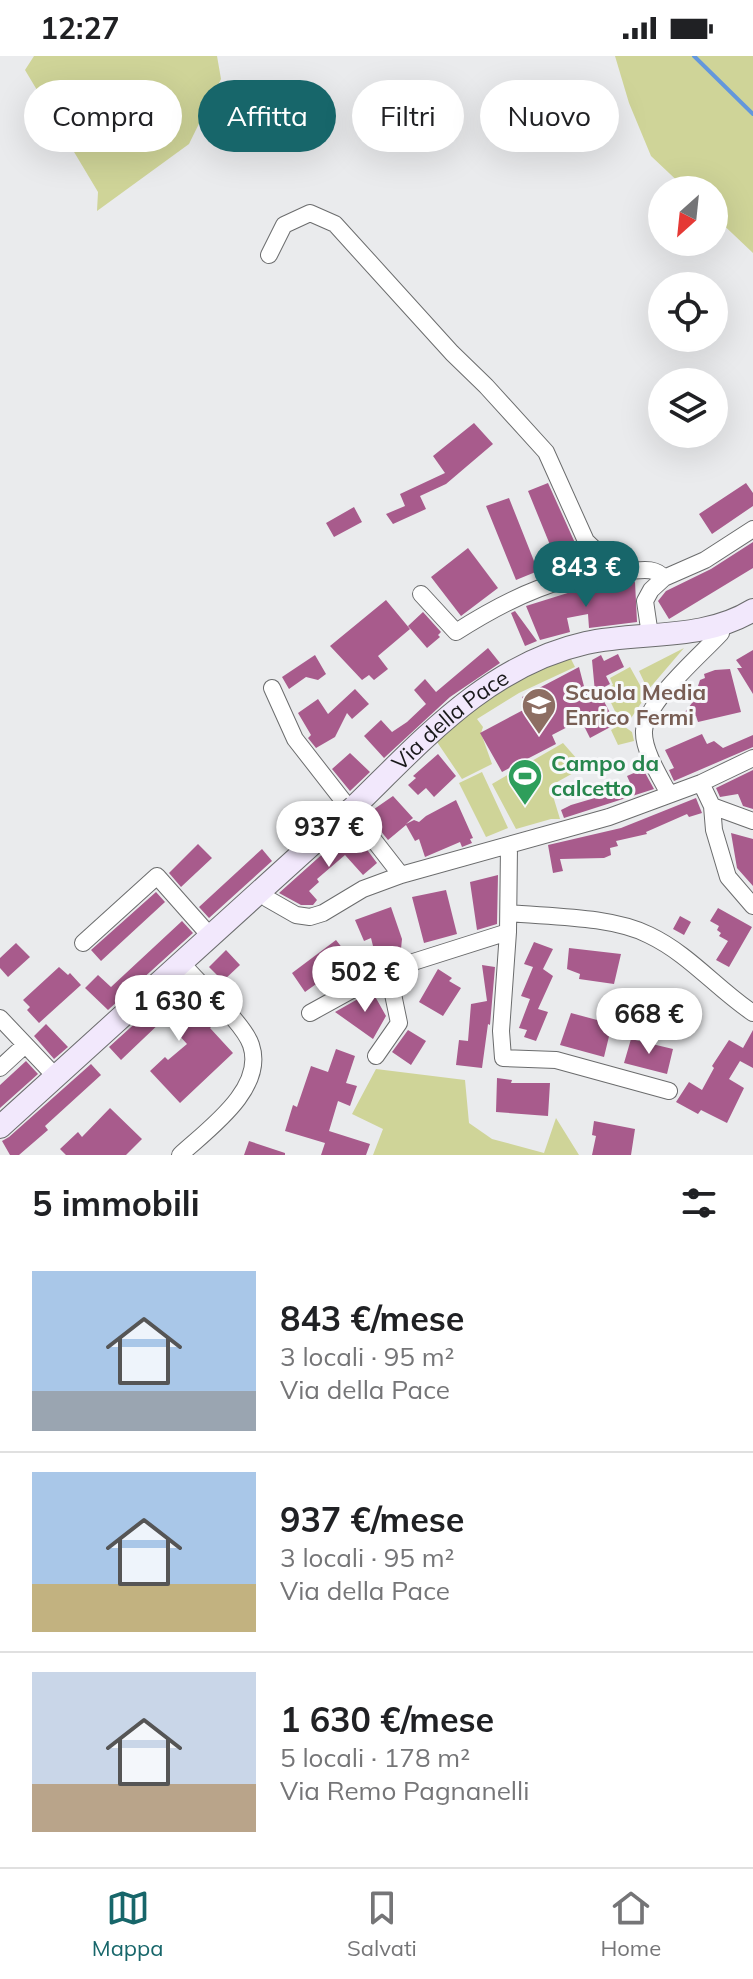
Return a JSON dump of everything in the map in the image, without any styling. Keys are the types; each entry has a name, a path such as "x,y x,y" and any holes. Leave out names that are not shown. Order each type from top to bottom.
{"main road":[{"name":"Via della Pace","path":"0,1127 348,812 445,720 499,677 538,658 587,643 719,627 753,610"}],"street":[{"path":"269,255 284,225 310,213 335,224 546,452 586,541 609,563 610,571"},
{"path":"650,635 645,601 651,590 664,578 705,560 753,529"},
{"path":"421,594 456,632 514,597 574,577 610,571 653,570 664,578"},
{"path":"669,794 646,744 646,721 658,701 721,633 719,627"},
{"path":"272,688 295,739 401,875"},
{"path":"260,891 296,915 310,917 323,913 363,889 401,875 609,817 701,783 753,758"},
{"path":"701,783 712,806 714,830 728,877 753,906"},
{"path":"712,806 753,821"},
{"path":"509,846 509,913 501,1031 503,1058 556,1060 669,1091"},
{"path":"83,943 157,876 211,937"},
{"path":"509,913 616,924 648,934 693,963 728,996 753,1013"},
{"path":"310,1013 388,970 508,932"},
{"path":"180,1155 238,1102 250,1076 252,1062 252,1045 240,1027 182,963"},
{"path":"376,1056 399,1023 388,970"},
{"path":"0,1018 56,1077"},
{"path":"0,1068 25,1045"}],"green space":[{"path":"34,56 217,56 221,79 198,80 198,126 189,144 182,149 182,80 31,80 25,70"},
{"path":"615,56 753,56 753,253 728,229 728,176 672,176 651,156 629,103"},
{"path":"74,152 178,152 97,211 98,192"},
{"path":"684,648 648,690 639,671"},
{"path":"567,651 575,667 519,693 477,719 483,727 481,733 492,764 462,779 435,739 469,708"},
{"path":"630,667 646,696 625,727 632,732 634,741 618,745 611,730 621,724 605,690 613,685 610,678"},
{"path":"563,743 584,767 550,786 560,819 516,829 492,784"},
{"path":"482,772 508,828 486,837 459,783"},
{"path":"376,1069 465,1080 469,1123 492,1139 544,1153 556,1118 579,1155 373,1155 383,1129 352,1114"}],"building":[{"path":"474,423 493,444 446,484 420,496 426,509 393,524 386,514 405,506 400,494 445,473 433,456"},
{"path":"548,483 580,554 557,562 528,491"},
{"path":"746,483 753,493 753,506 712,534 699,514"},
{"path":"509,498 538,571 516,580 486,506"},
{"path":"354,507 362,522 334,537 326,523"},
{"path":"753,542 753,568 669,619 658,601 666,591 711,569"},
{"path":"468,548 498,588 461,616 431,577"},
{"path":"635,582 637,622 589,628 588,614 567,618 570,632 540,640 526,606 590,586"},
{"path":"386,600 410,629 378,656 388,669 374,680 369,675 362,680 330,646"},
{"path":"515,611 537,641 525,646 511,613"},
{"path":"423,612 441,632 440,637 427,648 408,626"},
{"path":"488,648 500,663 450,697 384,758 364,736 381,720 392,732 407,722 426,704 414,690 425,679 436,692"},
{"path":"753,650 753,694 737,668 742,668 736,660"},
{"path":"618,654 624,667 606,676 610,684 595,692 592,660 601,655 604,661"},
{"path":"315,655 326,674 318,680 306,677 289,689 282,677"},
{"path":"579,667 586,694 599,692 616,724 590,738 581,720 552,735 556,744 502,772 480,733 527,708 522,697"},
{"path":"730,669 741,712 698,722 696,716 685,712 692,703 689,692 697,689 700,680 705,678 704,674"},
{"path":"355,689 369,704 352,719 347,713 335,737 316,748 308,738 311,735 298,713 318,699 328,714"},
{"path":"702,734 707,744 714,741 723,748 753,735 753,747 674,781 669,770 674,768 665,750"},
{"path":"350,753 370,772 350,791 332,769"},
{"path":"438,754 456,776 434,797 426,788 418,795 408,785 416,778 413,776"},
{"path":"643,769 654,789 564,818 561,810 571,805 632,787 627,776"},
{"path":"753,770 753,809 743,806 738,794 720,797 716,788"},
{"path":"393,796 413,818 406,824 414,820 419,822 456,800 473,838 470,839 472,843 462,847 460,842 425,857 419,839 415,841 406,825 388,840 367,814"},
{"path":"696,798 702,813 689,817 687,814 647,834 616,841 618,846 610,848 611,855 604,858 560,859 563,871 553,873 548,845 621,828"},
{"path":"353,831 377,863 363,875 345,855 317,879 319,882 309,891 317,900 313,905 301,905 279,893 327,850"},
{"path":"731,833 753,839 753,886 737,868"},
{"path":"198,844 212,858 181,887 169,873"},
{"path":"262,849 272,861 209,918 199,907"},
{"path":"498,875 497,924 477,930 470,882"},
{"path":"446,890 457,934 424,943 412,897"},
{"path":"156,892 165,902 101,961 91,950"},
{"path":"391,907 402,939 401,949 376,958 371,938 364,941 355,920"},
{"path":"718,908 752,927 729,967 716,960 728,941 719,936 719,926 710,921"},
{"path":"680,916 691,922 684,935 673,929"},
{"path":"182,921 193,933 108,1010 85,988 98,975 111,987"},
{"path":"336,940 351,959 305,992 292,973"},
{"path":"534,942 553,949 543,969 553,976 538,1009 548,1012 536,1041 524,1037 527,1030 519,1028 530,999 521,996 533,967 524,964"},
{"path":"16,943 30,957 8,977 0,968 0,958"},
{"path":"569,948 621,954 614,984 579,979 580,974 567,969"},
{"path":"226,950 240,965 223,981 209,967"},
{"path":"482,965 495,967 490,1025 482,1068 456,1065 459,1040 468,1041 471,1004 487,1001"},
{"path":"59,967 81,985 39,1023 27,1010 30,1007 23,1000"},
{"path":"438,969 461,988 443,1016 419,1002"},
{"path":"183,980 188,987 183,992 233,1053 180,1103 150,1071 165,1057 168,1060 187,1044 164,1019 121,1060 109,1047"},
{"path":"372,991 386,1016 373,1039 335,1012"},
{"path":"571,1013 612,1024 604,1057 560,1045"},
{"path":"46,1024 68,1047 54,1059 34,1036"},
{"path":"408,1030 426,1041 411,1065 392,1052"},
{"path":"753,1030 753,1068 740,1061 729,1079 744,1088 727,1123 701,1110 698,1114 676,1102 689,1082 702,1090 714,1068 712,1066 729,1040 743,1048"},
{"path":"631,1039 673,1049 667,1074 624,1063"},
{"path":"336,1049 355,1056 346,1083 357,1086 350,1106 338,1101 329,1131 370,1144 366,1155 321,1155 325,1143 285,1131 311,1066 328,1072"},
{"path":"26,1061 38,1074 0,1108 0,1085"},
{"path":"91,1064 101,1075 45,1126 48,1130 19,1155 10,1155 2,1141"},
{"path":"497,1078 512,1080 511,1083 550,1083 548,1116 496,1112"},
{"path":"110,1108 142,1139 126,1155 66,1155 60,1149 78,1132 82,1137"},
{"path":"594,1121 635,1129 631,1155 592,1155 596,1136 592,1135"},
{"path":"249,1141 285,1153 285,1155 244,1155"}],"waterway":[{"path":"694,56 753,114"}],"place":[{"name":"Scuola Media Enrico Fermi","path":"539,736"},
{"name":"Campo da calcetto","path":"525,807"}]}
